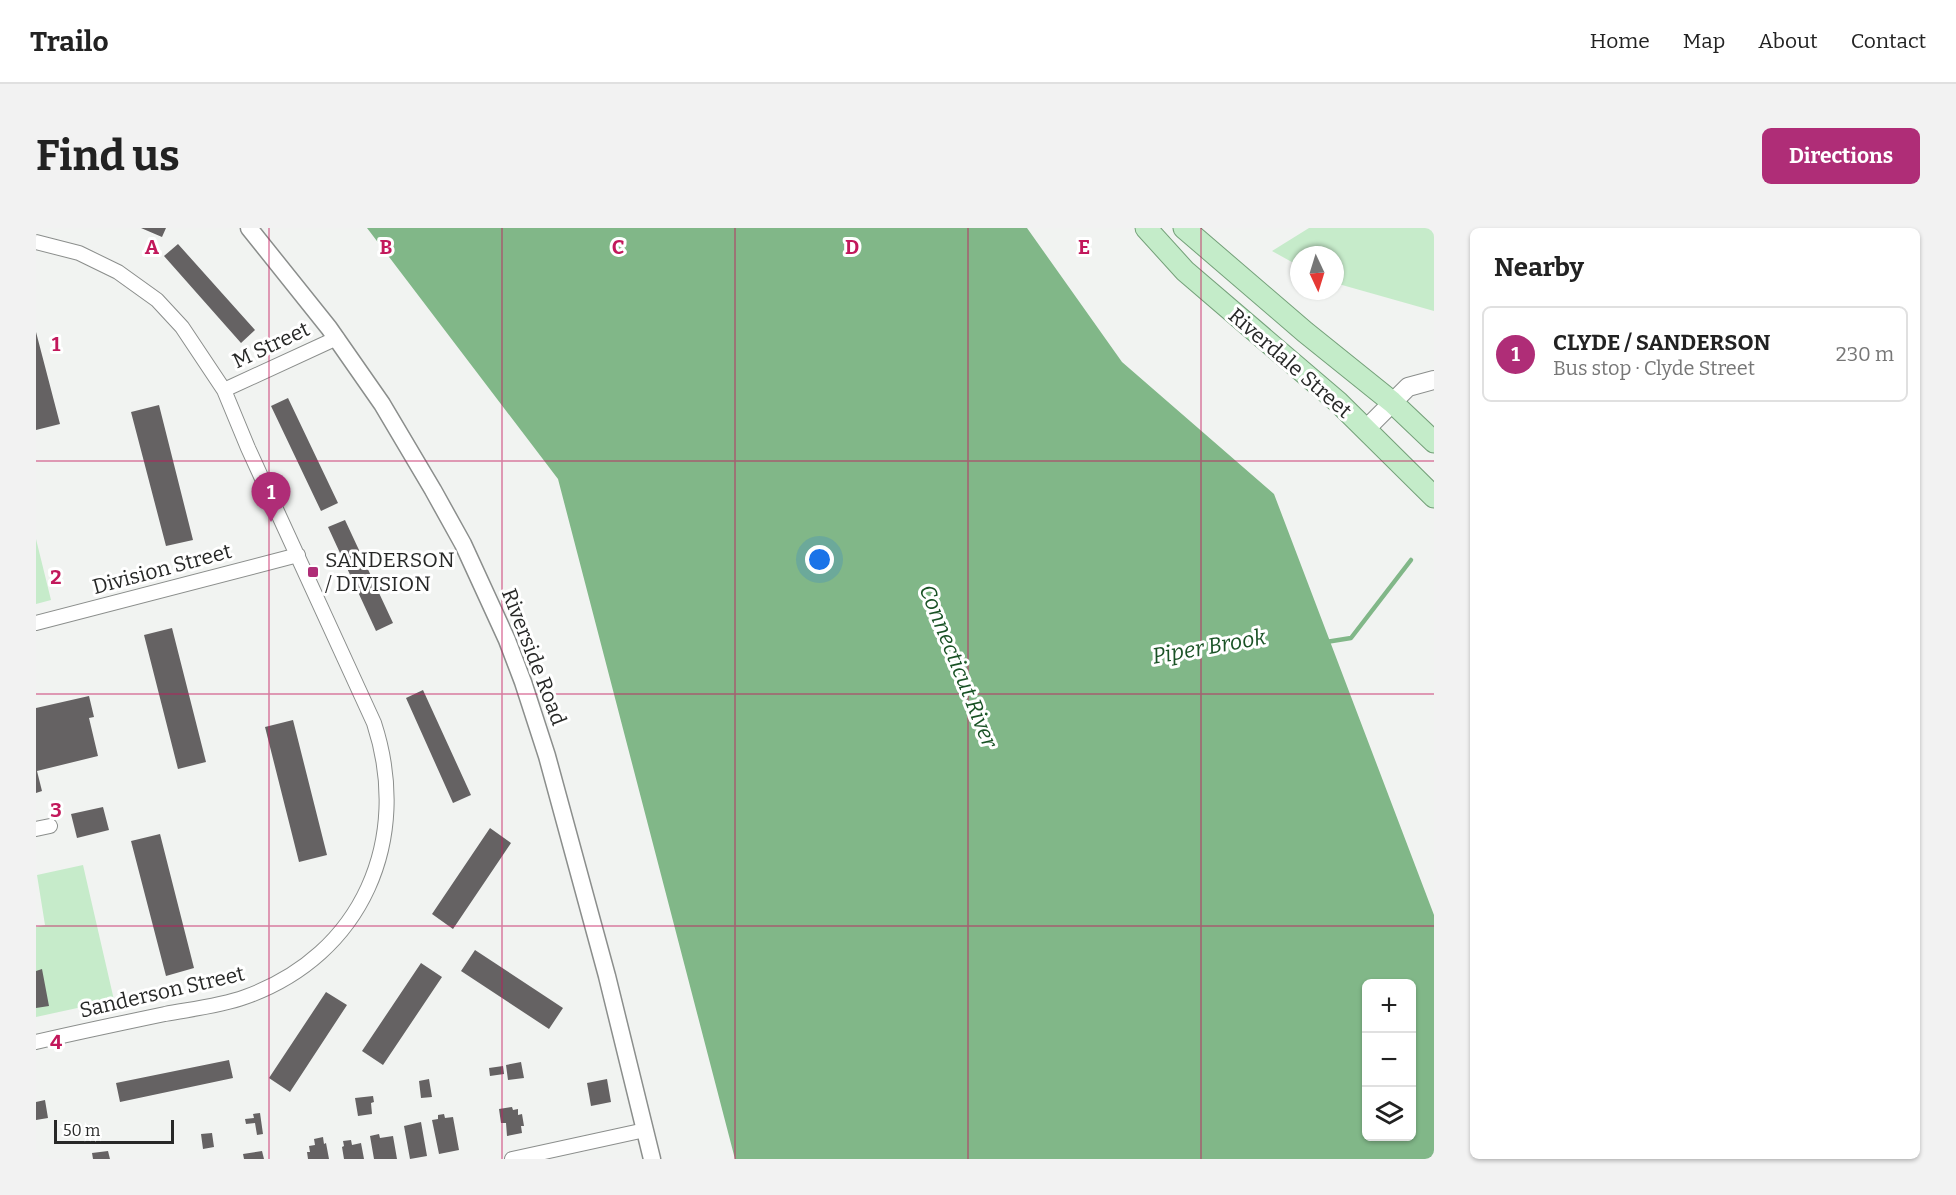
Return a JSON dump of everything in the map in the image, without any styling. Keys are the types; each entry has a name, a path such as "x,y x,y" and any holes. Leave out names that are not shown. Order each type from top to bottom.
{"main road":[{"name":"Riverdale Street","path":"1146,228 1191,277 1338,402 1434,497"},
{"name":"Riverdale Street","path":"1184,228 1305,332 1392,402 1434,442"},
{"path":"1366,429 1408,387 1434,380"}],"street":[{"name":"Riverside Road","path":"249,228 337,338 403,438 448,517 489,599 524,682 547,756 607,976 652,1159"},
{"name":"Sanderson Street","path":"36,242 60,247 96,260 138,285 157,300 182,327 224,390 248,448 374,723 383,757 387,795 385,834 378,864 366,893 350,918 303,966 266,988 222,1003 36,1042"},
{"name":"M Street","path":"224,390 337,338"},
{"name":"Division Street","path":"36,623 298,555"},
{"path":"36,829 50,826"},
{"path":"512,1159 645,1130"}],"shaded area":[{"path":"1309,228 1434,228 1434,311 1344,286 1344,246 1290,246 1290,261 1272,251"},
{"path":"36,539 51,600 36,604"},
{"path":"83,865 114,1000 36,1017 36,927 45,925 37,875"}],"water":[{"name":"Connecticut River","path":"367,228 1027,228 1122,362 1274,494 1434,915 1434,1159 735,1159 558,479"}],"building":[{"path":"141,228 166,228 162,237"},
{"path":"178,244 255,330 241,343 164,256"},
{"path":"36,332 60,424 36,430"},
{"path":"288,398 338,503 321,511 271,406"},
{"path":"159,405 193,540 166,546 131,412"},
{"path":"345,520 393,623 376,631 328,527"},
{"path":"172,628 206,762 178,769 144,635"},
{"path":"423,690 471,795 453,803 406,698"},
{"path":"89,696 94,717 89,718 98,756 37,771 42,791 36,793 36,708"},
{"path":"293,720 327,855 299,862 265,727"},
{"path":"103,807 109,830 77,838 71,814"},
{"path":"490,828 511,843 453,929 432,914"},
{"path":"160,834 194,968 166,976 131,841"},
{"path":"475,950 563,1008 549,1029 461,971"},
{"path":"421,963 442,977 383,1065 362,1051"},
{"path":"42,969 49,1006 36,1008 36,971"},
{"path":"326,992 347,1005 290,1092 269,1078"},
{"path":"229,1060 233,1078 120,1102 116,1083"},
{"path":"521,1062 524,1078 508,1080 506,1065"},
{"path":"503,1066 504,1074 490,1076 489,1068"},
{"path":"429,1079 432,1097 421,1098 419,1081"},
{"path":"607,1079 611,1102 591,1106 587,1083"},
{"path":"373,1096 372,1114 358,1116 355,1098"},
{"path":"45,1100 48,1118 36,1120 36,1102"},
{"path":"512,1107 513,1110 518,1109 518,1115 522,1114 524,1126 521,1126 522,1133 507,1136 506,1123 501,1123 499,1109"},
{"path":"260,1113 263,1134 257,1135 255,1123 246,1124 245,1119 254,1118 253,1114"},
{"path":"444,1114 445,1118 453,1117 459,1150 439,1154 432,1120"},
{"path":"421,1122 427,1156 410,1159 404,1126"},
{"path":"212,1133 214,1147 203,1149 201,1134"},
{"path":"379,1134 380,1138 393,1136 397,1159 374,1159 370,1136"},
{"path":"323,1137 329,1159 308,1159 309,1146 315,1145 314,1139"},
{"path":"351,1140 352,1145 361,1143 364,1159 344,1159 343,1141"},
{"path":"108,1151 110,1159 93,1159 92,1153"},
{"path":"262,1151 264,1159 244,1159 243,1154"}],"waterway":[{"name":"Piper Brook","path":"1326,642 1351,638 1411,560"}],"place":[{"name":"CLYDE / SANDERSON","path":"271,522"},
{"name":"SANDERSON / DIVISION","path":"313,572"}]}
